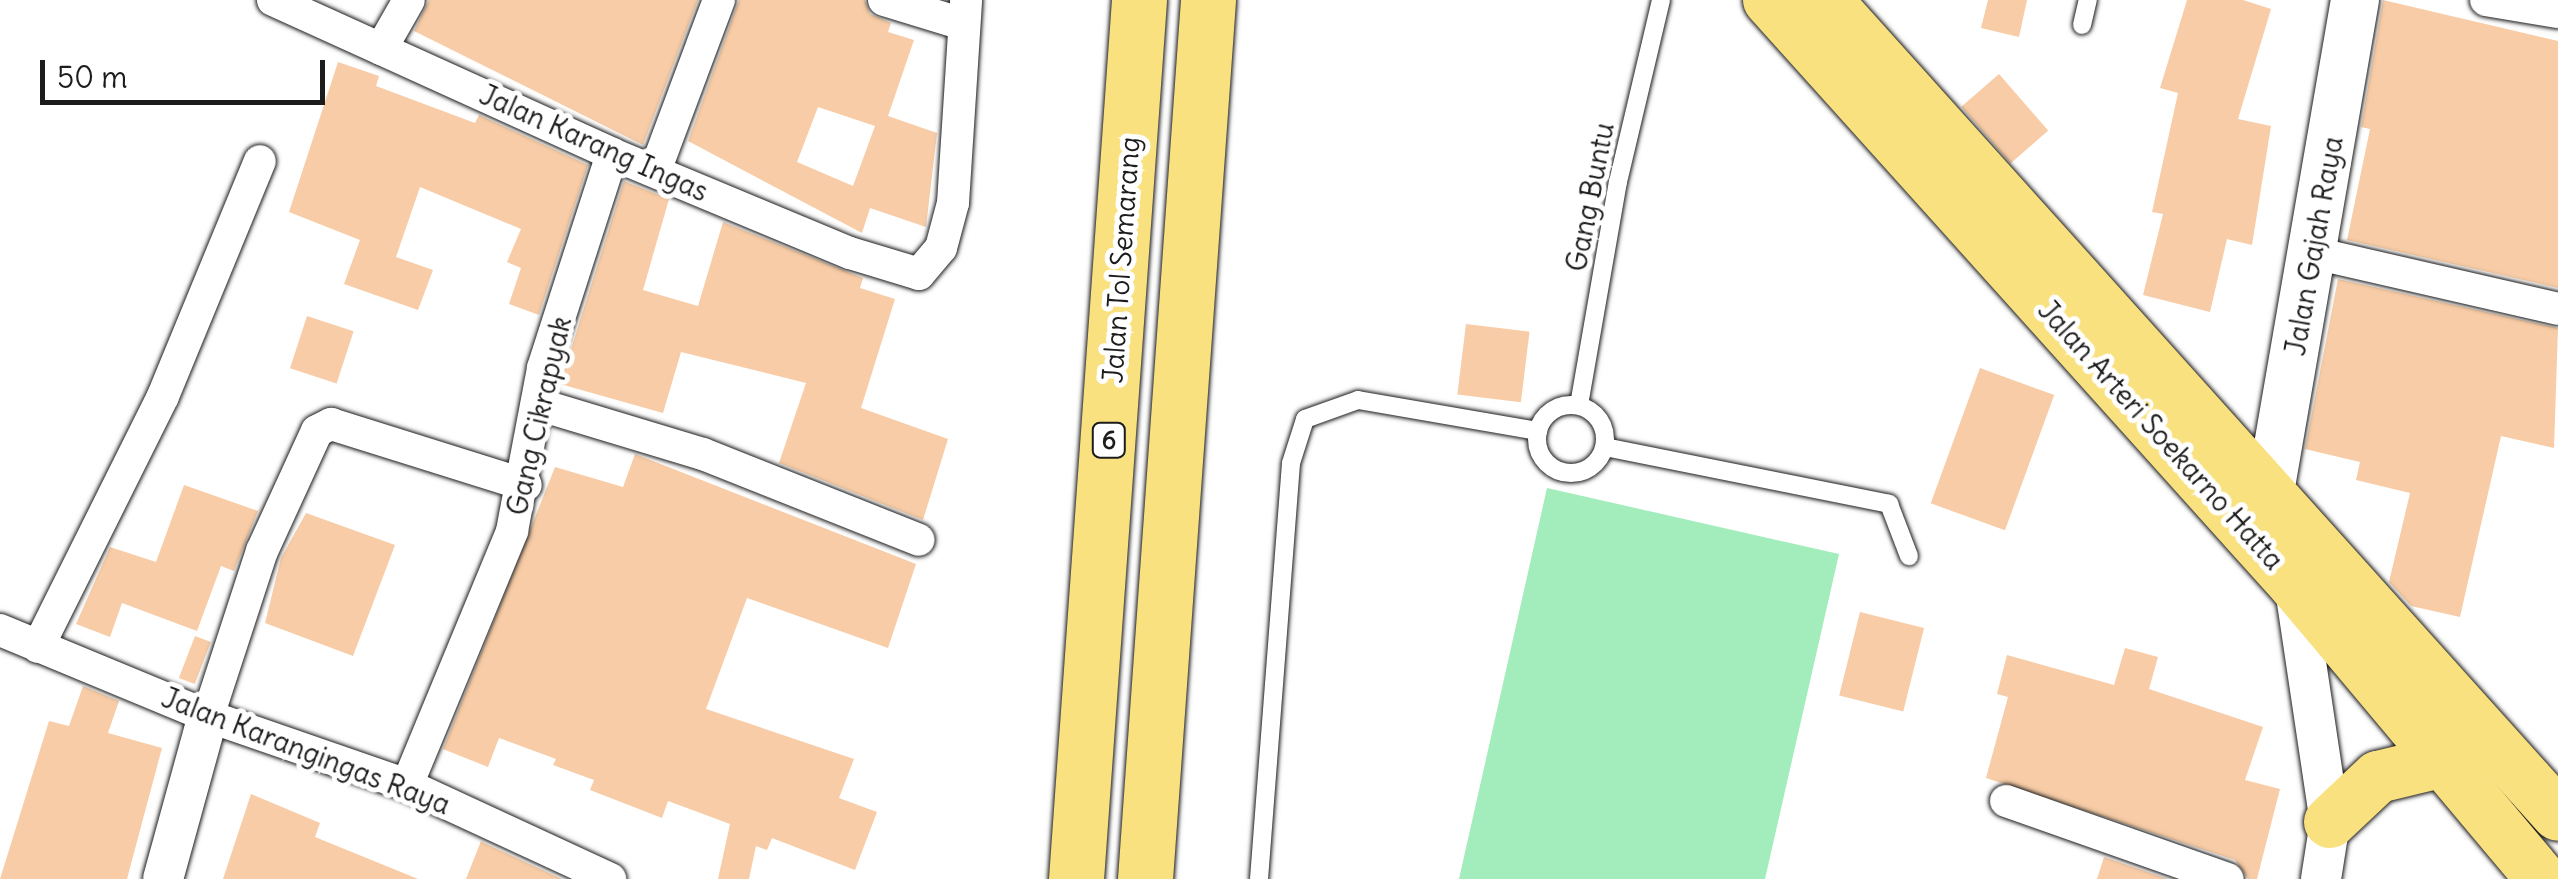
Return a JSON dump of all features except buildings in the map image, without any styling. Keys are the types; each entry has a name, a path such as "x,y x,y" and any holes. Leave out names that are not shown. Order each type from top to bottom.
{"highway":[{"name":"Jalan Tol Semarang","path":"1076,879 1139,0"},
{"path":"1145,879 1208,0"}],"main road":[{"name":"Jalan Arteri Soekarno Hatta","path":"1770,0 2295,585 2542,879"},
{"name":"Jalan Arteri Soekarno Hatta","path":"1826,0 2558,815"},
{"name":"Jalan Gajah Raya","path":"2270,492 2355,0"},
{"path":"2330,822 2378,777 2444,762"}],"street":[{"name":"Jalan Karang Ingas","path":"273,0 612,154 850,253 919,274 941,248 953,202 965,12"},
{"path":"382,49 409,0"},
{"path":"655,171 719,0"},
{"path":"884,0 965,12"},
{"path":"2486,0 2558,12"},
{"name":"Gang Cikrapyak","path":"407,785 526,485 537,404 612,154"},
{"path":"38,647 163,396 260,161"},
{"path":"2314,253 2558,309"},
{"path":"537,404 702,454 918,540"},
{"path":"163,879 208,716 262,551 316,431 331,424 526,485"},
{"path":"2270,492 2295,585 2330,822 2322,879"},
{"name":"Jalan Karangingas Raya","path":"0,630 208,716 407,785 610,879"},
{"path":"2006,801 2228,879"}],"lane":[{"name":"Gang Buntu","path":"1579,405 1618,182 1661,0"},
{"path":"2082,25 2088,0"},
{"path":"1259,879 1292,463 1305,419 1358,400 1538,431"},
{"path":"1579,405 1600,420 1605,447 1589,468 1564,472 1542,457 1538,431 1553,410 1579,405"},
{"path":"1605,447 1889,504 1909,556"}],"green space":[{"path":"1547,488 1839,554 1765,879 1459,879"}]}
